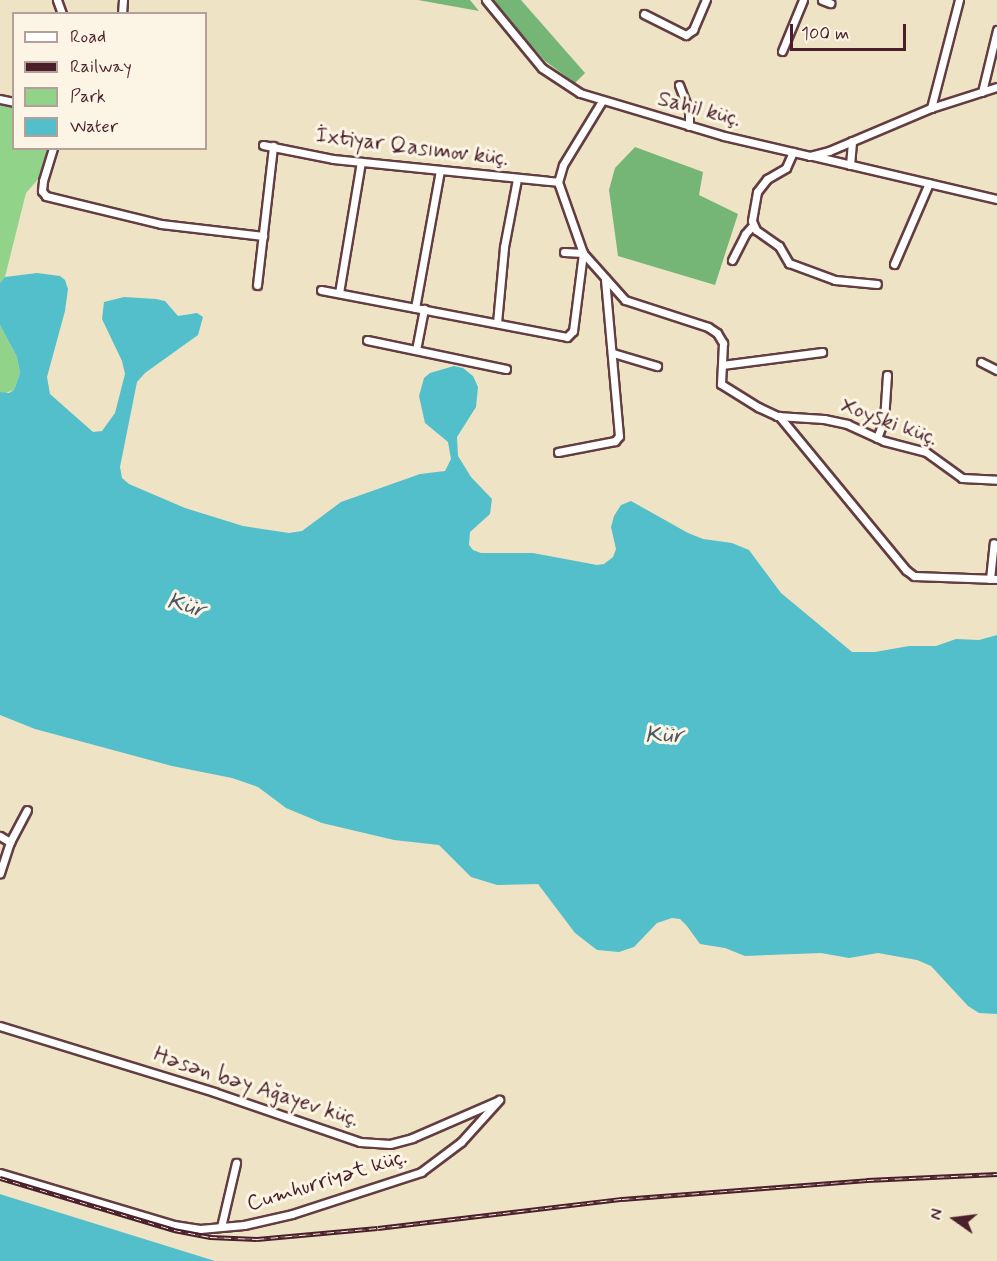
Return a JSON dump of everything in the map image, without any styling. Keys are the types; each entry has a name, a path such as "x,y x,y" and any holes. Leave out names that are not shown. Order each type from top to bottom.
{"street":[{"name":"Sahil küç.","path":"486,0 542,69 580,93 689,126 997,199"},
{"path":"644,14 686,35 693,30 706,0"},
{"path":"782,51 803,0"},
{"path":"822,0 830,3"},
{"path":"931,108 959,0"},
{"path":"982,92 997,30"},
{"path":"679,85 689,111 689,126"},
{"path":"810,156 931,108 997,87"},
{"path":"558,182 563,165 602,101"},
{"path":"850,165 852,141"},
{"name":"İxtiyar Qasımov küç.","path":"262,145 361,162 558,182"},
{"path":"257,285 273,146"},
{"path":"51,150 43,181 42,191 46,196 161,224 263,237"},
{"path":"732,260 745,234 753,225 757,192 767,178 786,168 793,152"},
{"path":"339,293 361,162"},
{"path":"415,308 440,171"},
{"path":"497,323 504,247 517,179"},
{"name":"Xoyski küç.","path":"558,182 583,252 625,300 634,305 708,327 717,333 723,343 723,388 779,416 824,419 847,424 877,438 926,452 962,478 997,480"},
{"path":"894,264 929,183"},
{"path":"753,225 756,230 784,251 789,263 835,280 877,284"},
{"path":"321,290 571,336 583,252 564,252"},
{"path":"558,452 615,441 619,436 605,279"},
{"path":"416,350 424,309"},
{"path":"367,340 506,369"},
{"path":"722,365 822,352"},
{"path":"613,353 657,366"},
{"path":"981,362 997,370"},
{"path":"877,438 884,420 887,375"},
{"path":"779,416 906,570 922,578 994,579 994,543"},
{"path":"0,873 10,842 27,810"},
{"path":"0,836 10,842"},
{"name":"Həsən bəy Ağayev küç.","path":"0,1026 214,1092 360,1142 390,1144 412,1138 499,1100"},
{"name":"Cumhurriyət küç.","path":"0,1173 174,1225 200,1229 221,1227 292,1214 421,1172 461,1142 499,1100"},
{"path":"221,1227 236,1163"}],"green space":[{"path":"418,0 470,0 479,11"},
{"path":"492,0 521,0 585,73 575,83 545,61"},
{"path":"0,105 12,108 12,150 47,150 40,177 26,193 5,277 0,283"},
{"path":"635,147 703,172 699,195 738,214 715,285 618,256 609,190 615,168"},
{"path":"0,325 17,357 20,373 14,390 5,393 0,392"}],"water":[{"name":"Kür","path":"37,273 60,276 65,280 68,289 65,311 47,377 50,394 93,432 102,431 115,413 125,374 122,361 102,319 104,302 124,297 156,299 165,301 178,316 197,313 203,317 198,335 145,373 137,382 120,467 122,478 129,484 185,508 243,526 289,533 302,531 341,502 420,474 445,471 451,459 448,442 425,423 419,396 424,378 430,373 454,366 463,368 473,376 478,387 476,407 457,437 458,456 471,477 492,499 490,514 470,532 469,545 473,550 481,553 533,553 597,565 604,564 613,557 616,549 611,527 614,516 621,505 631,501 688,533 703,539 732,543 749,550 781,593 852,652 875,652 909,646 936,646 956,639 979,640 997,635 997,1014 979,1013 968,1006 931,966 917,960 878,953 849,958 821,953 745,956 725,948 700,944 680,919 672,918 657,923 634,947 619,952 597,950 575,933 538,884 497,885 471,877 439,845 394,840 322,823 286,808 258,787 232,778 172,766 35,729 0,715 0,392 9,393 14,390 20,373 17,357 0,325 0,283 5,277"},
{"path":"0,1194 6,1196 215,1261 0,1261"}],"railway":[{"path":"0,1178 174,1230 210,1237 257,1239 378,1228 622,1199 867,1180 997,1174"}]}
